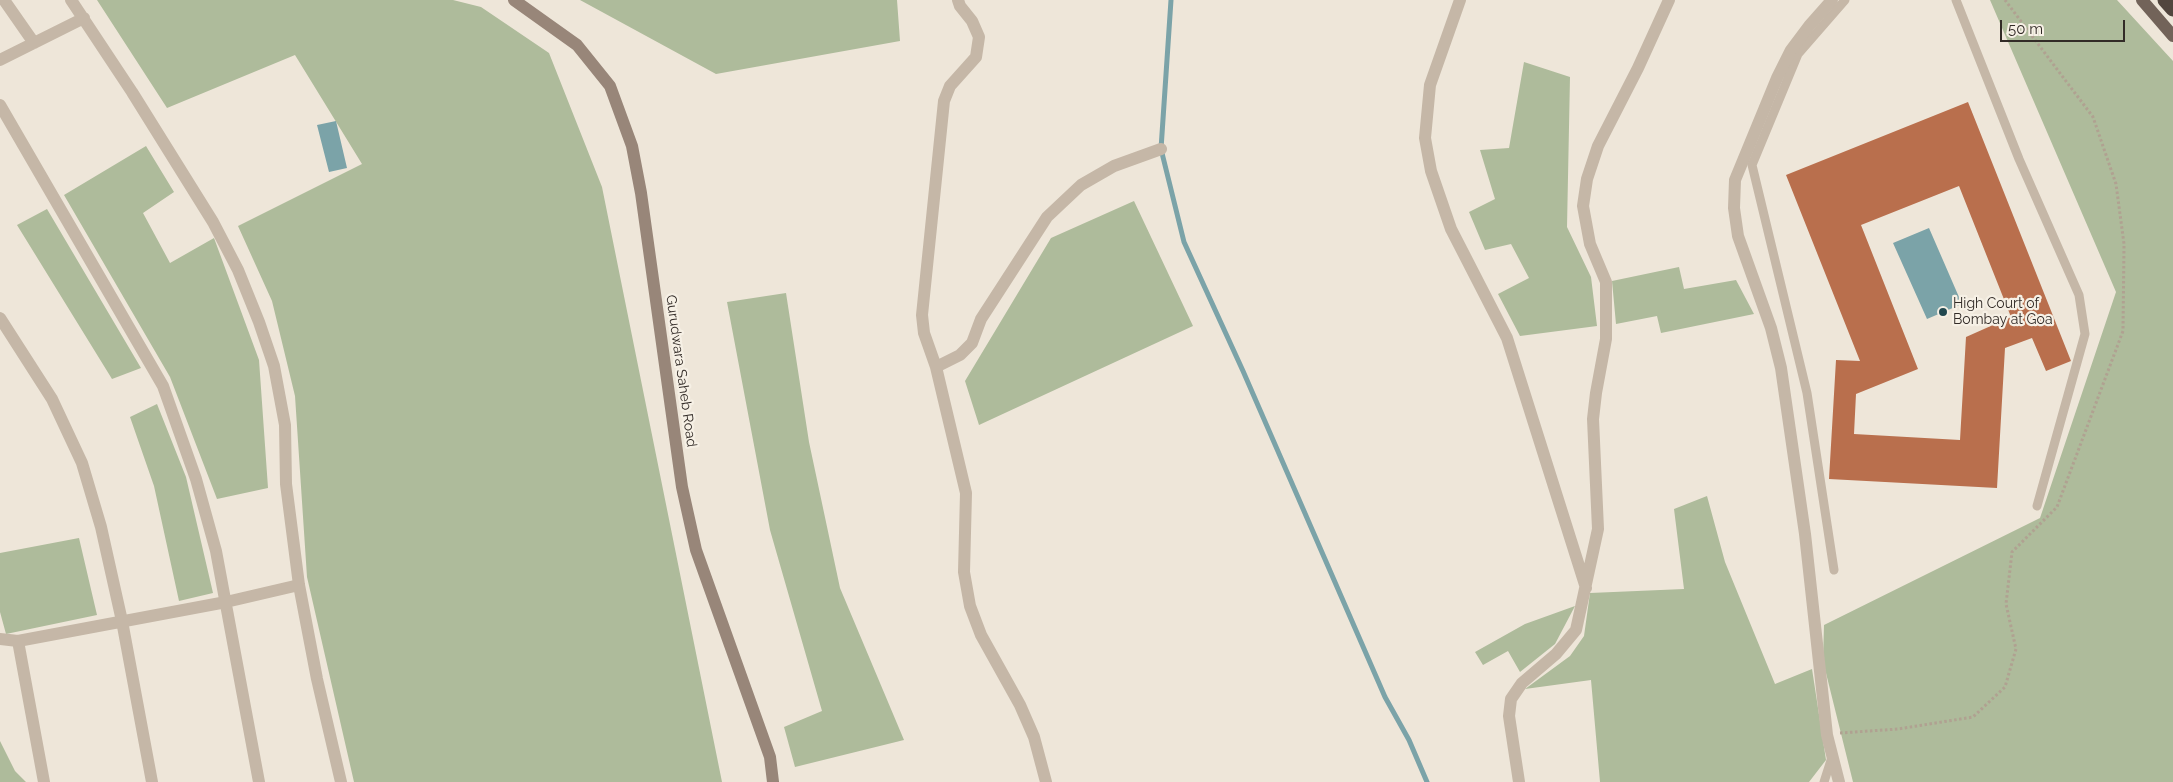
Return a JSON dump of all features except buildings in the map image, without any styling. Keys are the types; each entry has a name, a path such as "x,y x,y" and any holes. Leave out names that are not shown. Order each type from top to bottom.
{"highway":[{"path":"2165,0 2173,9"}],"main road":[{"path":"2142,0 2173,36"}],"street":[{"path":"4,0 34,43"},
{"path":"71,0 132,92 213,222 238,270 259,322 274,366 285,425 286,484 299,585 317,679 341,782"},
{"name":"Gurudwara Saheb Road","path":"514,0 577,45 610,86 632,146 641,193 682,487 694,541 770,757 773,782"},
{"path":"958,0 960,6 972,21 979,37 976,57 950,86 944,102 922,315 924,334 936,368 966,493 964,572 970,606 981,635 1015,696 1034,737 1046,782"},
{"path":"1460,0 1430,85 1425,138 1431,171 1451,229 1507,338 1586,590"},
{"path":"1519,782 1509,716 1511,699 1522,683 1556,654 1576,630 1598,529 1593,419 1606,339 1606,282 1590,244 1584,206 1587,179 1598,146 1638,68 1668,0"},
{"path":"1832,0 1808,26 1791,50 1777,78 1735,180 1734,208 1738,236 1771,328 1781,368 1805,534 1827,735 1839,782"},
{"path":"0,60 84,18"},
{"path":"0,105 163,386 196,479 216,551 259,782"},
{"path":"936,368 960,355 972,343 981,319 1047,216 1089,180 1114,166 1161,149"},
{"path":"0,318 52,399 82,463 101,527 122,621 152,782"},
{"path":"0,639 18,641 226,602 299,585"},
{"path":"18,641 44,782"}],"lane":[{"path":"1834,570 1807,393 1752,165 1798,54 1845,0"},
{"path":"1956,0 2019,158 2079,294 2085,334 2037,506"},
{"path":"1824,782 1832,756"}],"path":[{"path":"1827,735 1898,729 1974,717 2005,687 2016,649 2006,604 2012,552 2057,507 2123,331 2124,244 2116,184 2093,117 2005,0"}],"green space":[{"path":"97,0 453,0 481,7 549,53 602,187 722,782 354,782 307,577 295,396 272,301 238,226 362,164 295,55 167,108"},
{"path":"580,0 897,0 900,41 716,74"},
{"path":"1990,0 2117,0 2173,61 2173,782 1853,782 1823,661 1824,625 2040,518 2116,292"},
{"path":"1524,62 1570,77 1567,227 1591,277 1597,326 1520,336 1498,294 1529,278 1511,244 1485,250 1469,212 1495,199 1480,150 1509,148"},
{"path":"146,146 174,192 143,213 170,263 214,238 259,360 268,488 217,499 170,377 64,195"},
{"path":"1134,201 1193,326 979,425 965,381 1051,238"},
{"path":"47,209 141,368 112,379 17,225"},
{"path":"1679,267 1684,289 1736,280 1754,314 1661,333 1657,316 1616,324 1612,281"},
{"path":"786,293 809,442 840,588 904,740 795,767 784,727 822,711 770,530 727,302"},
{"path":"157,404 186,477 213,593 179,601 154,486 130,417"},
{"path":"1707,496 1725,562 1775,684 1812,669 1826,760 1809,782 1600,782 1591,680 1525,689 1570,656 1584,636 1590,593 1684,589 1674,509"},
{"path":"79,538 97,615 6,634 0,612 0,553"},
{"path":"1575,606 1555,644 1520,672 1508,651 1483,665 1475,652 1525,624"},
{"path":"0,741 15,771 26,782 0,782"}],"water":[{"path":"336,121 347,168 329,172 317,125"},
{"path":"1929,228 1962,304 1927,319 1893,243"}],"waterway":[{"path":"1171,0 1161,149 1184,242 1243,371 1385,697 1409,740 1427,782"}],"place":[{"name":"High Court of Bombay at Goa","path":"1943,312"}]}
